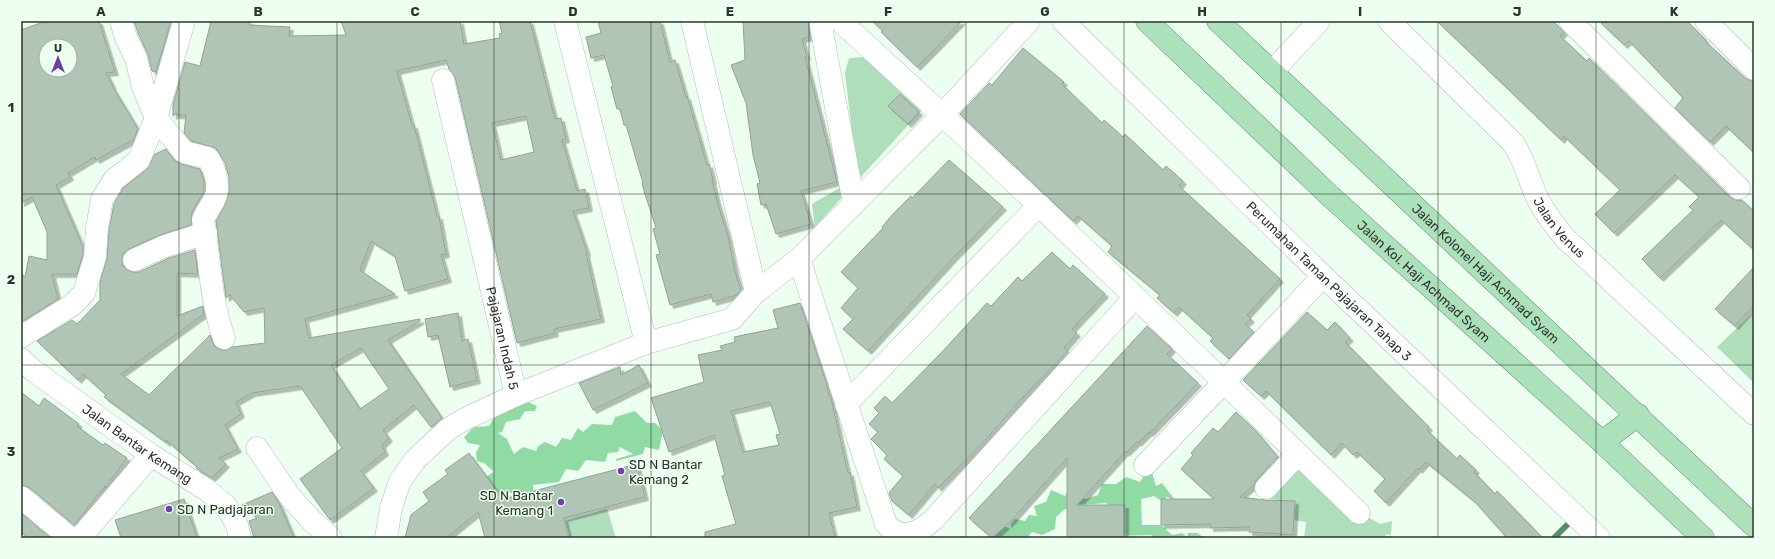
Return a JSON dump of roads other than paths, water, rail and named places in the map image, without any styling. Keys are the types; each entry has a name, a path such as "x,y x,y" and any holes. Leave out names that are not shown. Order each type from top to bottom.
{"main road":[{"name":"Jalan Kol. Haji Achmad Syam","path":"1147,21 1329,195 1602,442 1703,538"},
{"name":"Jalan Kolonel Haji Achmad Syam","path":"1218,21 1638,415 1754,526"},
{"path":"1602,442 1638,415"}],"street":[{"path":"121,21 126,38 136,58 143,86 156,118 184,152 208,158 210,162 217,187 215,200 206,211 204,220 212,293 216,315 224,338"},
{"path":"21,337 72,305 84,293 95,257 97,228 102,199 114,180 139,160 156,118 184,21"},
{"path":"565,21 646,343"},
{"path":"692,21 756,292"},
{"path":"820,21 854,204"},
{"path":"840,21 943,114 1039,205 1359,513"},
{"path":"516,395 646,343 732,318 756,292 799,259 943,114 1029,21"},
{"name":"Perumahan Taman Pajajaran Tahap 3","path":"1063,21 1323,276 1598,538"},
{"path":"1272,72 1319,21"},
{"name":"Jalan Venus","path":"1389,21 1513,143 1522,158 1536,194 1545,211 1566,239 1754,414"},
{"path":"1570,21 1739,188"},
{"path":"1706,21 1754,69"},
{"name":"Pajajaran Indah 5","path":"386,538 391,508 400,481 415,460 448,429 465,419 516,395 443,80"},
{"path":"846,404 1039,205"},
{"path":"134,260 165,246 206,234"},
{"path":"799,259 886,524 892,531 902,534 914,534 923,529 933,520 1135,297"},
{"path":"1145,465 1323,276"},
{"name":"Jalan Bantar Kemang","path":"21,359 34,371 152,455 207,490 227,507 237,525 240,538"},
{"path":"257,448 291,498 313,522 331,538"},
{"path":"1266,488 1298,454"},
{"path":"80,538 152,455"},
{"path":"21,496 70,538"}],"waterway":[{"path":"1554,538 1567,525"}],"place":[{"name":"SD N Bantar Kemang 2","path":"621,471"},
{"name":"SD N Bantar Kemang 1","path":"561,502"},
{"name":"SD N Padjajaran","path":"169,509"}]}
